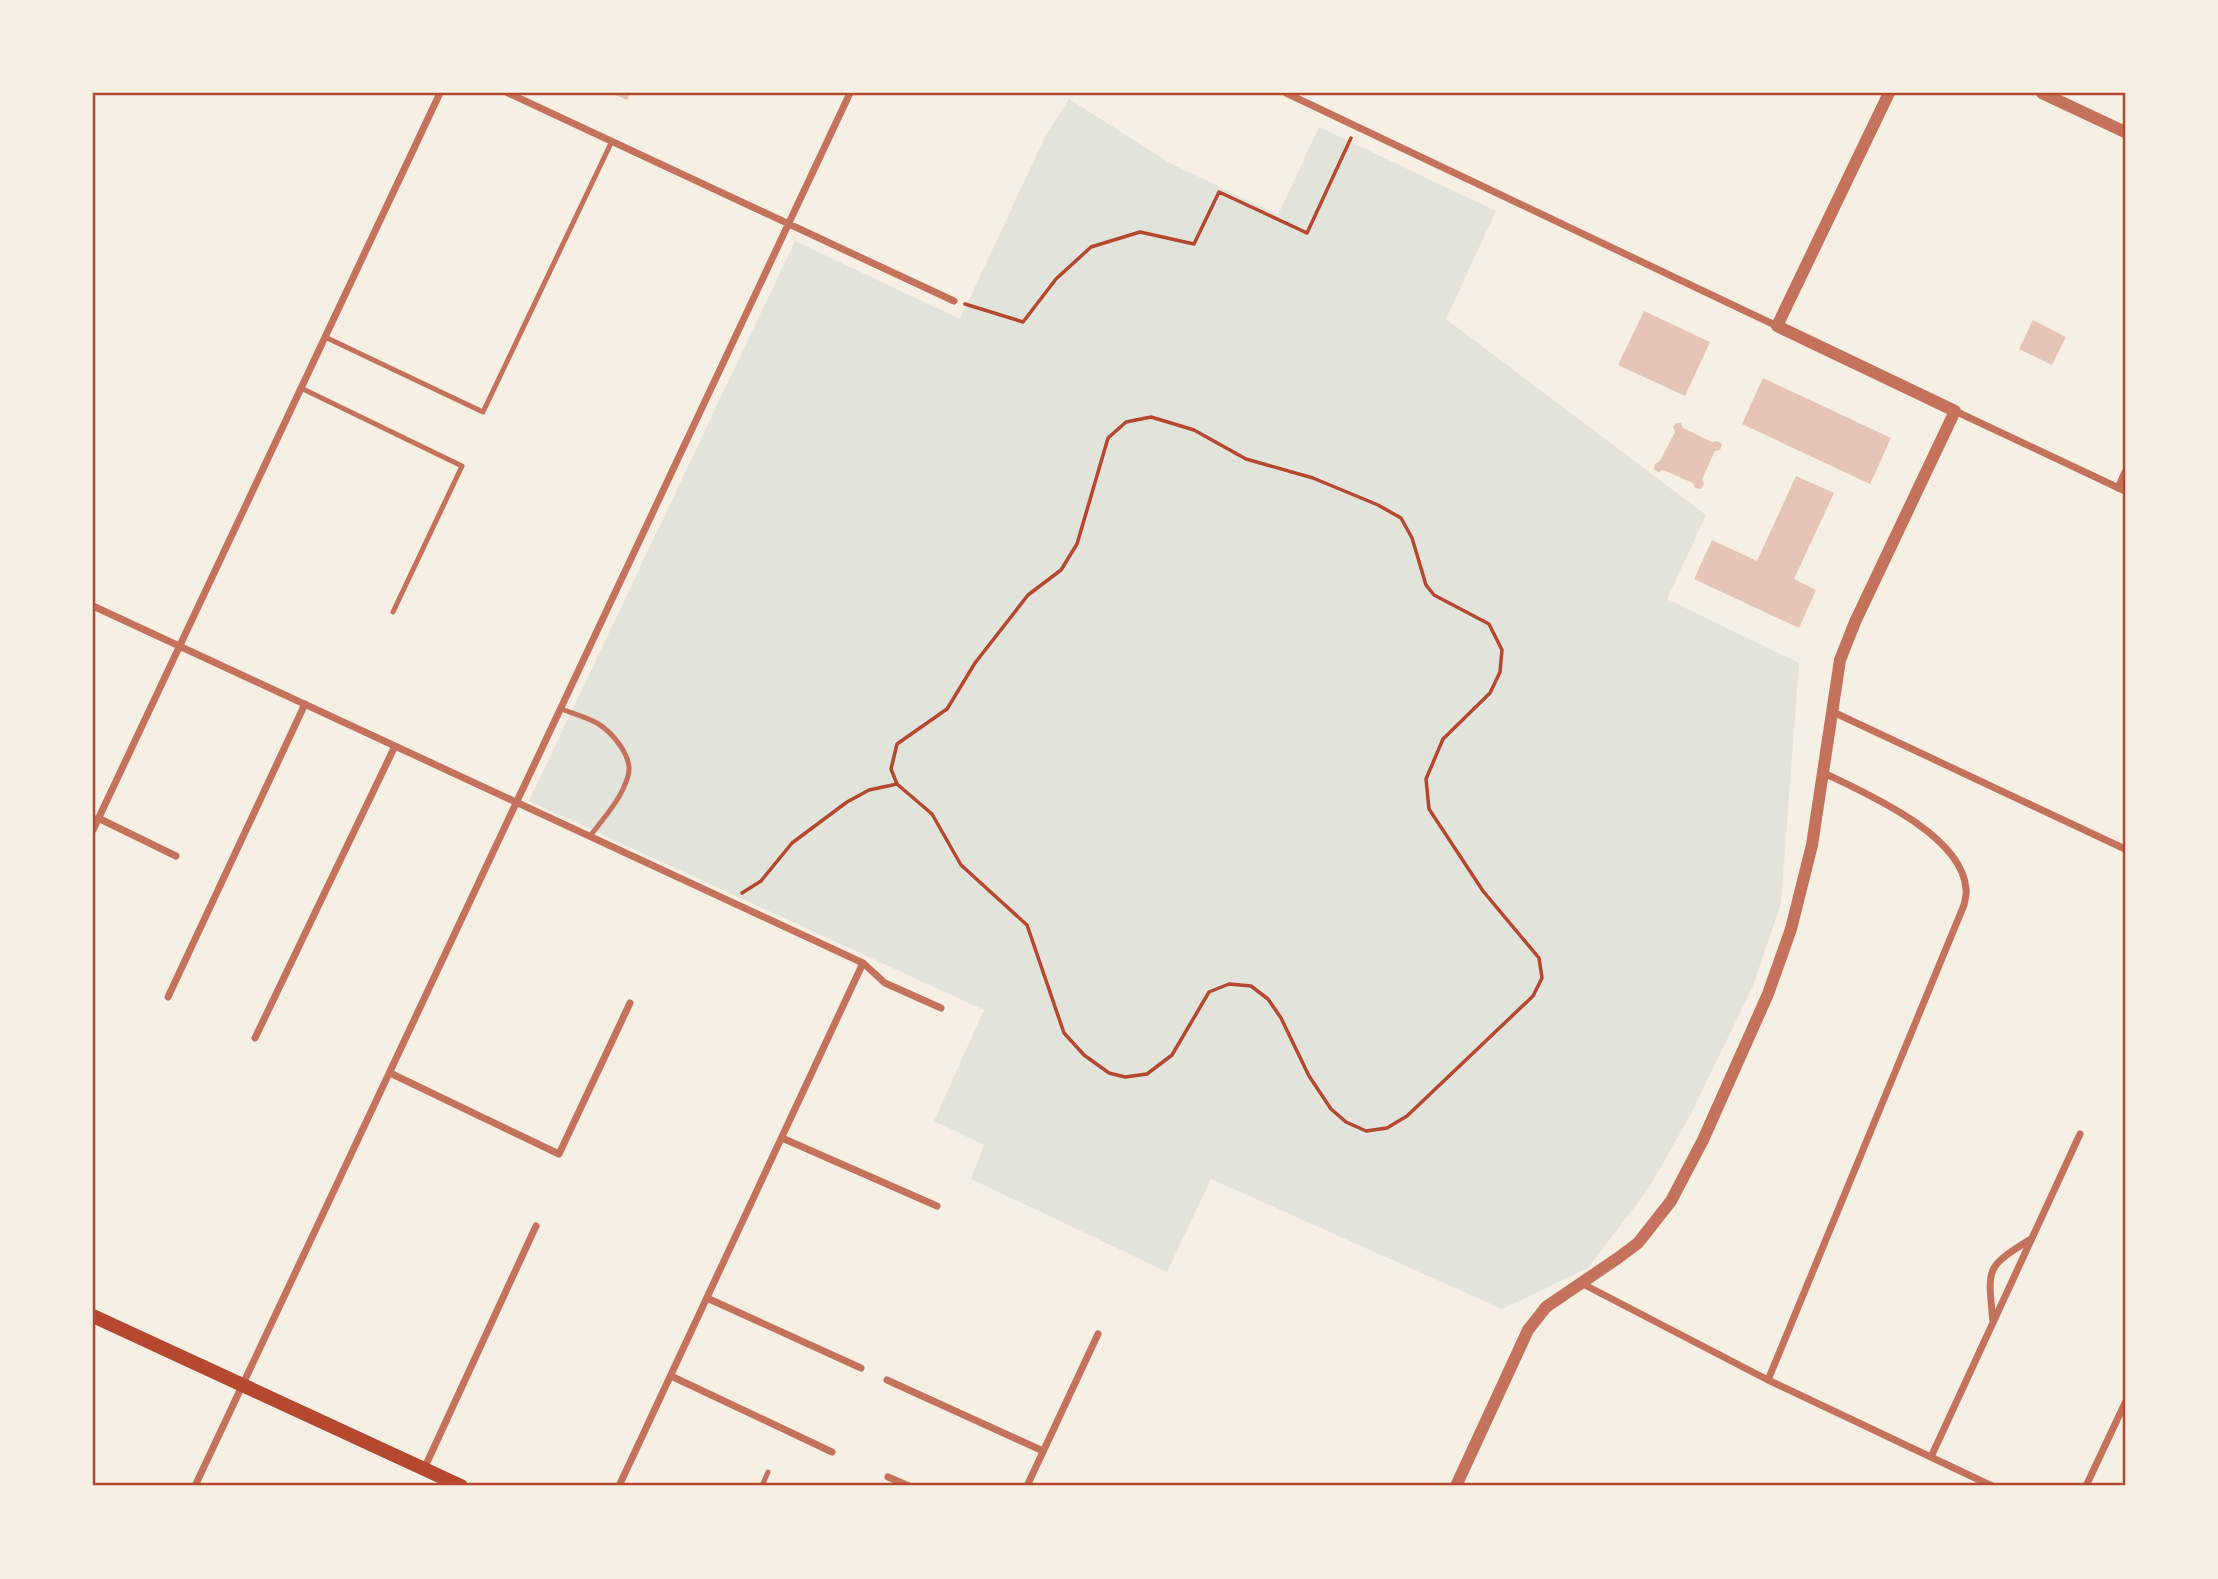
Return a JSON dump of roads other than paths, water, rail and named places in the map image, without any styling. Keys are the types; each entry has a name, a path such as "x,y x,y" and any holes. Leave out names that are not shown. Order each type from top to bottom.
{"main road":[{"path":"93,1316 461,1486"}],"street":[{"path":"93,830 440,93"},
{"path":"508,93 954,301"},
{"path":"195,1486 850,93"},
{"path":"1286,93 2122,490 2125,472"},
{"path":"1777,326 1889,93"},
{"path":"2042,93 2125,132"},
{"path":"1456,1486 1528,1330 1546,1307 1638,1243 1671,1201 1699,1150 1780,964 1804,883 1840,660 1955,411"},
{"path":"93,606 863,963 885,983 941,1008"},
{"path":"168,997 305,704"},
{"path":"1831,711 2125,849"},
{"path":"255,1038 395,746"},
{"path":"1768,1380 1964,905 1967,890 1957,864 1929,832 1881,802 1822,772"},
{"path":"98,818 176,856"},
{"path":"619,1486 863,963"},
{"path":"390,1073 559,1154 629,1003"},
{"path":"1931,1457 2080,1134"},
{"path":"782,1138 937,1206"},
{"path":"424,1469 536,1226"},
{"path":"1993,1323 1990,1289 1994,1266 2001,1257 2032,1239"},
{"path":"1581,1283 1768,1380 1992,1486"},
{"path":"707,1298 861,1368"},
{"path":"1027,1486 1098,1334"},
{"path":"670,1376 832,1452"},
{"path":"887,1381 1043,1451"},
{"path":"2087,1486 2125,1403"},
{"path":"888,1477 909,1486"}],"lane":[{"path":"325,337 483,412 612,142"},
{"path":"301,388 462,466 393,612"},
{"path":"561,709 598,724 623,748 629,764 629,774 615,802 590,836"},
{"path":"762,1486 768,1472"}]}
